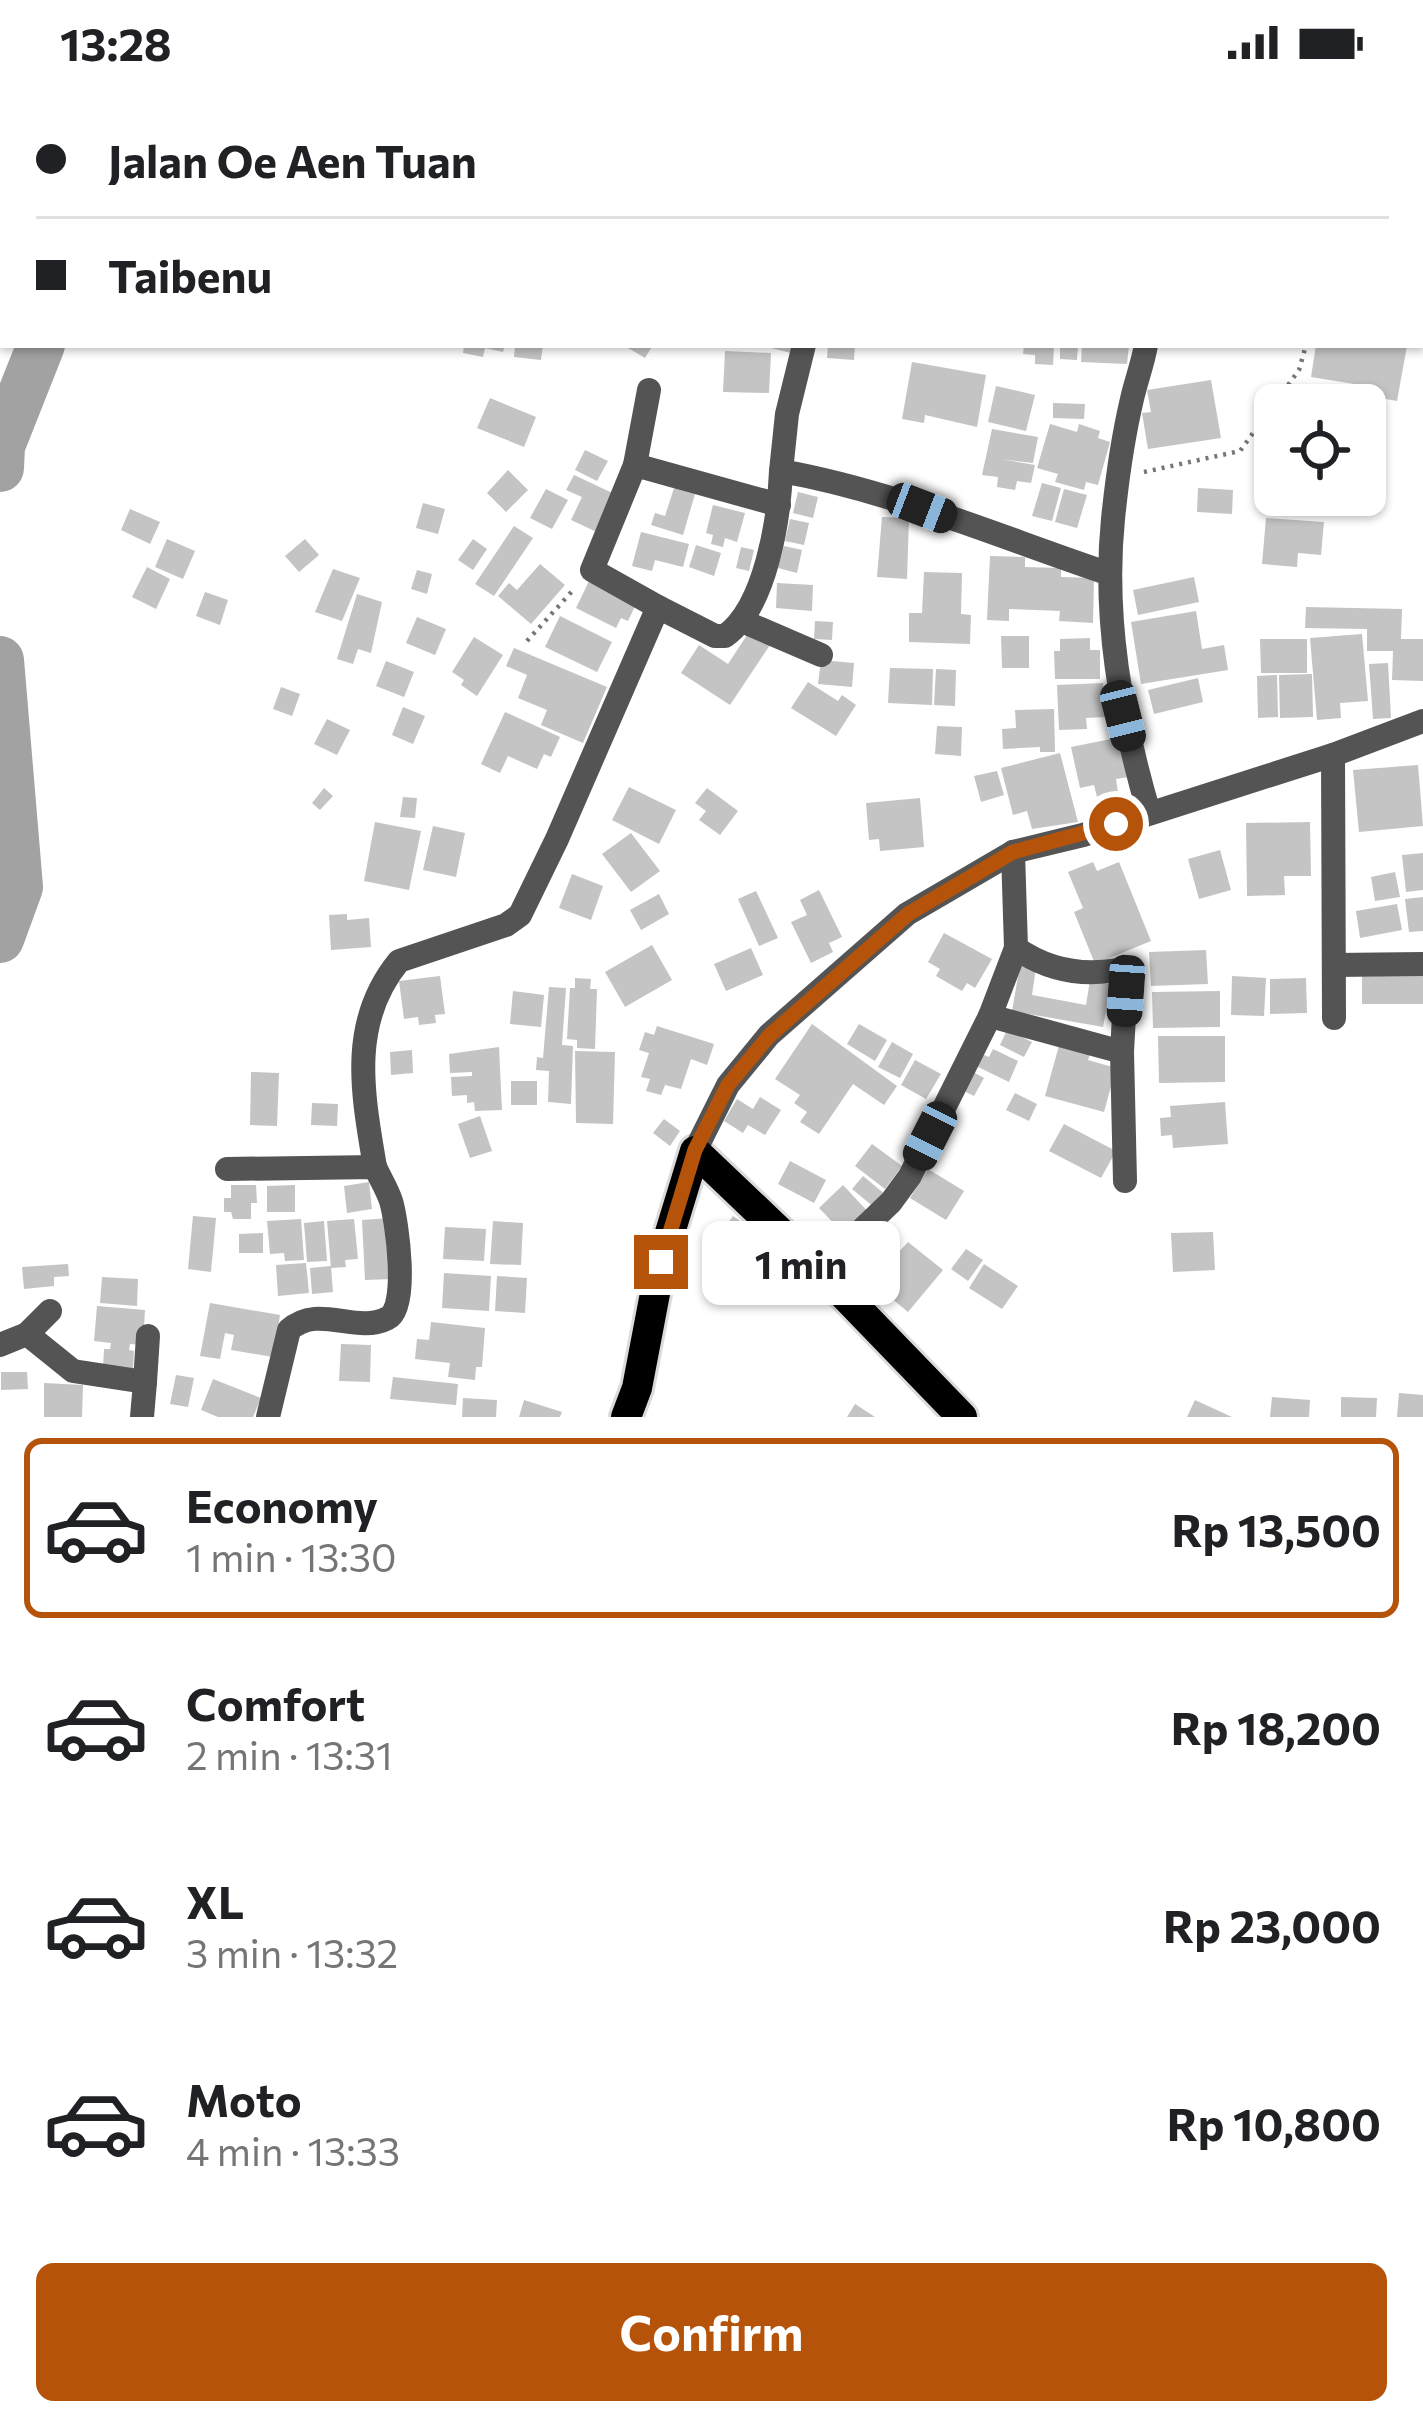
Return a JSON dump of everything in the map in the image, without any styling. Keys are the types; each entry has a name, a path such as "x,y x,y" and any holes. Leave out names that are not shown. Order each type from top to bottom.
{"main road":[{"path":"626,1417 637,1388 661,1262 695,1150 962,1417"}],"street":[{"path":"649,390 635,465 592,570 695,629 724,636 742,622 766,564 779,505 787,414 803,348"},
{"path":"1145,348 1113,517 1110,574 1123,716 1149,812"},
{"path":"635,465 779,505"},
{"path":"781,471 826,479 922,508 1110,574"},
{"path":"268,1417 289,1330 310,1316 387,1319 400,1298 395,1220 390,1196 375,1167 361,1078 364,1037 388,974 399,961 506,925 520,915 658,607"},
{"path":"742,622 821,655"},
{"path":"695,1150 728,1085 769,1036 908,914 1013,852 1083,835 1333,755 1423,721"},
{"path":"1333,755 1334,1018"},
{"path":"820,1270 902,1189 990,1016 1016,948 1013,852"},
{"path":"1016,948 1058,969 1122,972 1126,979 1125,1180"},
{"path":"1334,965 1423,964"},
{"path":"990,1016 1123,1052"},
{"path":"227,1169 375,1167"},
{"path":"0,1345 27,1334 50,1311"},
{"path":"27,1334 74,1371 145,1382"},
{"path":"142,1417 148,1336"}],"path":[{"path":"1120,476 1240,451 1299,370 1305,348"},
{"path":"526,641 592,570"}],"building":[{"path":"464,348 485,348 483,357 463,353"},
{"path":"515,348 543,348 541,360 514,357"},
{"path":"628,348 651,348 645,358"},
{"path":"828,348 855,348 854,360 827,358"},
{"path":"1024,348 1054,348 1053,365 1035,364 1035,355 1023,354"},
{"path":"1060,348 1078,348 1077,360 1060,359"},
{"path":"1082,348 1129,348 1127,364 1081,362"},
{"path":"1316,348 1407,348 1397,401 1386,399 1386,384 1311,377"},
{"path":"725,351 771,353 769,393 723,392"},
{"path":"912,362 986,375 977,427 925,415 924,423 902,419"},
{"path":"1211,380 1221,438 1148,449 1142,413 1151,412 1147,390"},
{"path":"996,386 1035,395 1026,431 988,422"},
{"path":"490,398 536,417 524,447 477,428"},
{"path":"1053,403 1085,404 1084,419 1053,418"},
{"path":"1050,424 1077,432 1079,424 1100,431 1098,438 1110,442 1098,485 1086,482 1084,490 1055,482 1058,474 1037,468"},
{"path":"992,429 1038,437 1033,463 1001,459 1035,465 1031,483 1017,481 1015,490 997,487 998,477 982,475"},
{"path":"585,450 608,461 597,481 575,470"},
{"path":"508,470 528,490 506,512 487,493"},
{"path":"574,475 621,497 603,535 571,520 582,497 566,490"},
{"path":"1042,483 1061,488 1052,521 1032,516"},
{"path":"674,488 695,494 683,535 651,525 655,513 665,516"},
{"path":"1198,488 1233,490 1232,514 1197,512"},
{"path":"546,489 568,500 552,529 530,518"},
{"path":"1064,489 1087,495 1077,528 1055,522"},
{"path":"798,492 818,497 813,518 793,513"},
{"path":"423,503 445,509 438,534 416,528"},
{"path":"713,505 745,513 737,542 725,538 723,547 711,544 713,535 706,533"},
{"path":"130,509 160,522 150,544 121,530"},
{"path":"882,517 909,518 907,579 877,577"},
{"path":"1266,518 1324,522 1321,555 1298,553 1297,567 1262,564"},
{"path":"790,519 809,523 804,545 785,541"},
{"path":"514,526 533,538 494,596 475,584"},
{"path":"641,532 689,544 683,567 655,560 652,571 632,566"},
{"path":"167,539 195,551 183,579 155,567"},
{"path":"305,539 319,555 299,572 285,556"},
{"path":"473,539 487,549 473,570 458,560"},
{"path":"696,545 721,553 714,576 689,567"},
{"path":"784,546 802,550 797,573 778,568"},
{"path":"741,547 754,550 749,571 736,568"},
{"path":"990,556 1025,557 1025,567 1061,568 1061,577 1094,578 1093,623 1059,621 1060,611 1009,609 1009,621 987,620"},
{"path":"540,564 565,585 531,624 498,596 509,583 517,590"},
{"path":"147,567 170,579 156,609 132,597"},
{"path":"333,569 360,578 342,621 315,612"},
{"path":"417,570 432,574 427,594 411,589"},
{"path":"924,572 962,573 961,614 971,615 970,644 909,642 909,613 922,613"},
{"path":"1194,577 1199,602 1138,615 1133,590"},
{"path":"590,579 637,602 628,621 621,618 616,628 576,608"},
{"path":"777,583 813,585 812,611 776,608"},
{"path":"205,592 228,600 220,625 196,616"},
{"path":"357,594 382,602 371,653 358,649 353,664 337,659"},
{"path":"1306,607 1402,609 1401,639 1423,639 1423,681 1392,680 1393,651 1367,651 1367,629 1305,628"},
{"path":"1196,611 1202,649 1224,645 1228,670 1141,684 1131,622"},
{"path":"560,616 612,642 597,672 545,647"},
{"path":"417,617 446,629 435,655 406,643"},
{"path":"815,621 833,622 832,640 814,639"},
{"path":"749,632 770,645 730,705 681,673 699,645 728,664"},
{"path":"1362,634 1368,701 1340,703 1341,718 1317,720 1310,638"},
{"path":"1001,636 1029,636 1029,668 1002,668"},
{"path":"474,637 503,655 477,696 452,672"},
{"path":"1090,638 1090,650 1100,650 1100,679 1055,679 1054,651 1060,651 1060,639"},
{"path":"1260,639 1307,639 1307,673 1261,673"},
{"path":"514,648 607,687 583,743 541,725 547,710 518,698 527,675 506,666"},
{"path":"821,660 854,663 852,687 818,684"},
{"path":"386,661 414,672 404,697 376,686"},
{"path":"1388,663 1391,718 1373,719 1369,664"},
{"path":"890,668 933,669 932,705 888,703"},
{"path":"936,669 956,670 955,706 934,705"},
{"path":"1312,674 1313,717 1280,718 1279,675"},
{"path":"1277,675 1278,717 1258,718 1257,676"},
{"path":"1198,678 1203,702 1154,714 1148,690"},
{"path":"808,682 838,701 842,695 856,705 836,736 791,708"},
{"path":"1103,683 1105,717 1086,718 1087,729 1059,730 1057,685"},
{"path":"281,687 300,694 292,716 273,709"},
{"path":"403,707 425,716 413,744 392,735"},
{"path":"1054,709 1055,752 1040,752 1040,747 1003,749 1002,729 1016,728 1015,710"},
{"path":"505,712 560,737 551,757 544,754 537,769 508,756 500,773 481,764"},
{"path":"327,719 350,730 337,755 314,744"},
{"path":"937,726 962,727 961,756 935,754"},
{"path":"1121,737 1129,777 1116,779 1118,792 1097,797 1094,785 1080,788 1071,747"},
{"path":"1060,753 1078,822 1032,829 1027,811 1013,815 1001,768"},
{"path":"1418,765 1423,826 1359,832 1353,770"},
{"path":"997,771 1004,795 981,802 974,776"},
{"path":"629,787 676,810 659,844 612,820"},
{"path":"324,788 333,796 320,810 312,803"},
{"path":"707,788 738,811 720,835 699,820 706,811 695,803"},
{"path":"403,797 417,798 415,818 400,817"},
{"path":"920,798 924,847 880,851 879,839 869,840 866,803"},
{"path":"375,822 421,831 409,890 364,881"},
{"path":"1310,822 1311,876 1284,876 1285,895 1247,896 1246,823"},
{"path":"433,826 465,833 456,877 423,870"},
{"path":"631,833 660,871 631,892 602,854"},
{"path":"1220,850 1231,890 1199,899 1188,859"},
{"path":"1423,853 1423,890 1406,892 1402,855"},
{"path":"1093,862 1097,871 1119,862 1151,941 1095,964 1074,912 1083,908 1068,872"},
{"path":"1395,872 1400,897 1375,901 1371,877"},
{"path":"572,874 603,886 591,920 559,908"},
{"path":"819,890 842,937 829,943 833,952 811,963 791,922 807,915 800,900"},
{"path":"756,891 778,938 759,946 738,899"},
{"path":"659,894 669,914 641,930 630,910"},
{"path":"1423,897 1423,931 1409,932 1405,899"},
{"path":"1397,904 1402,930 1360,938 1356,911"},
{"path":"347,914 347,920 369,918 371,947 331,950 329,915"},
{"path":"944,933 992,959 975,988 967,983 962,991 936,976 940,969 928,962"},
{"path":"652,945 672,980 625,1007 605,972"},
{"path":"751,948 763,975 726,991 714,964"},
{"path":"1206,950 1208,984 1151,986 1149,952"},
{"path":"1020,965 1036,968 1032,995 1086,1005 1090,980 1111,985 1103,1027 1012,1011"},
{"path":"1362,969 1423,969 1423,1004 1362,1004"},
{"path":"440,976 445,1014 435,1015 436,1023 419,1025 418,1017 404,1019 399,981"},
{"path":"1232,976 1266,978 1264,1016 1231,1015"},
{"path":"575,978 591,979 590,989 597,989 595,1049 577,1048 577,1040 567,1039 570,988 575,988"},
{"path":"1306,978 1307,1013 1270,1014 1270,979"},
{"path":"549,987 566,988 562,1045 573,1046 571,1104 548,1102 549,1071 536,1070 537,1057 543,1058"},
{"path":"513,991 544,995 541,1027 510,1024"},
{"path":"1220,991 1220,1027 1153,1028 1152,992"},
{"path":"812,1024 897,1086 884,1105 853,1084 819,1134 800,1122 807,1112 794,1103 800,1095 775,1079"},
{"path":"859,1024 887,1040 875,1061 847,1044"},
{"path":"657,1026 714,1044 707,1065 691,1059 681,1089 665,1085 661,1095 646,1091 650,1079 641,1077 649,1053 639,1050 645,1032 654,1035"},
{"path":"1007,1030 1032,1042 1024,1057 1000,1045"},
{"path":"1158,1036 1225,1036 1225,1082 1159,1083"},
{"path":"892,1042 913,1054 900,1078 878,1067"},
{"path":"1060,1042 1091,1051 1088,1060 1116,1068 1104,1112 1045,1096"},
{"path":"499,1047 502,1110 475,1111 467,1095 452,1096 451,1077 472,1076 472,1072 450,1073 449,1054"},
{"path":"993,1049 1018,1061 1009,1082 976,1066 982,1054 989,1057"},
{"path":"412,1050 413,1073 391,1075 390,1052"},
{"path":"575,1051 615,1052 613,1124 576,1123"},
{"path":"915,1060 941,1074 926,1099 901,1085"},
{"path":"966,1068 984,1078 974,1096 956,1087"},
{"path":"251,1072 279,1073 277,1126 250,1125"},
{"path":"511,1081 537,1081 537,1105 511,1105"},
{"path":"1015,1093 1037,1104 1029,1121 1006,1110"},
{"path":"760,1097 781,1110 765,1135 748,1125 743,1133 724,1121 737,1099 753,1109"},
{"path":"1225,1102 1228,1144 1173,1148 1172,1135 1161,1136 1160,1118 1171,1117 1170,1106"},
{"path":"312,1103 338,1104 337,1126 311,1125"},
{"path":"480,1116 492,1151 470,1158 458,1124"},
{"path":"664,1119 680,1131 670,1146 653,1133"},
{"path":"1064,1124 1116,1151 1101,1178 1049,1151"},
{"path":"872,1144 902,1166 885,1189 855,1166"},
{"path":"790,1161 826,1180 814,1203 778,1184"},
{"path":"928,1169 964,1191 946,1220 910,1198"},
{"path":"863,1176 886,1195 875,1208 852,1189"},
{"path":"369,1182 372,1209 347,1213 344,1186"},
{"path":"231,1185 256,1185 257,1203 251,1203 251,1219 233,1219 231,1212 224,1212"},
{"path":"295,1185 295,1212 267,1212 267,1186"},
{"path":"843,1185 871,1215 847,1237 819,1208"},
{"path":"193,1216 216,1218 211,1272 188,1269"},
{"path":"733,1216 757,1233 743,1252 719,1236"},
{"path":"390,1218 393,1279 365,1280 362,1220"},
{"path":"301,1219 304,1260 285,1261 284,1253 270,1254 267,1221"},
{"path":"354,1219 358,1259 345,1260 346,1267 331,1268 327,1221"},
{"path":"324,1221 327,1261 307,1262 304,1223"},
{"path":"493,1221 523,1223 521,1265 490,1264"},
{"path":"445,1227 486,1229 484,1261 443,1259"},
{"path":"1213,1232 1215,1270 1173,1272 1171,1233"},
{"path":"263,1233 263,1253 239,1253 239,1234"},
{"path":"883,1242 897,1254 908,1242 943,1270 908,1312 849,1263 861,1249 871,1257"},
{"path":"966,1249 983,1260 968,1281 951,1269"},
{"path":"306,1263 309,1293 278,1296 276,1265"},
{"path":"68,1264 69,1276 54,1277 54,1286 24,1289 22,1267"},
{"path":"984,1264 1018,1286 1002,1309 969,1288"},
{"path":"331,1266 333,1292 312,1294 310,1268"},
{"path":"444,1273 491,1276 489,1311 442,1308"},
{"path":"497,1276 527,1278 525,1313 495,1311"},
{"path":"102,1277 138,1279 137,1306 100,1303"},
{"path":"210,1303 280,1315 273,1357 231,1350 234,1335 225,1333 220,1359 200,1356"},
{"path":"97,1306 145,1310 143,1345 130,1344 133,1369 103,1367 104,1349 110,1349 111,1343 94,1341"},
{"path":"431,1322 485,1328 482,1367 476,1367 475,1380 448,1377 450,1363 415,1359 417,1339 429,1340"},
{"path":"341,1344 371,1345 370,1382 339,1381"},
{"path":"1,1372 27,1372 28,1389 1,1390"},
{"path":"176,1375 194,1378 188,1407 170,1404"},
{"path":"393,1377 458,1384 456,1405 390,1399"},
{"path":"213,1379 261,1398 253,1417 218,1417 201,1410"},
{"path":"44,1383 83,1385 82,1417 44,1417"},
{"path":"1399,1393 1423,1395 1423,1417 1397,1417"},
{"path":"1272,1397 1310,1400 1309,1417 1270,1417"},
{"path":"1341,1397 1377,1398 1376,1417 1341,1417"},
{"path":"463,1398 497,1400 496,1417 462,1417"},
{"path":"524,1400 562,1412 560,1417 519,1417"},
{"path":"1195,1400 1232,1417 1187,1417"},
{"path":"855,1404 875,1417 847,1417"}],"waterway":[{"path":"0,468 1,446 40,348"},
{"path":"0,660 19,887 0,939"}],"route":[{"path":"661,1262 695,1150 728,1085 769,1036 908,914 1013,852 1116,824"}]}
